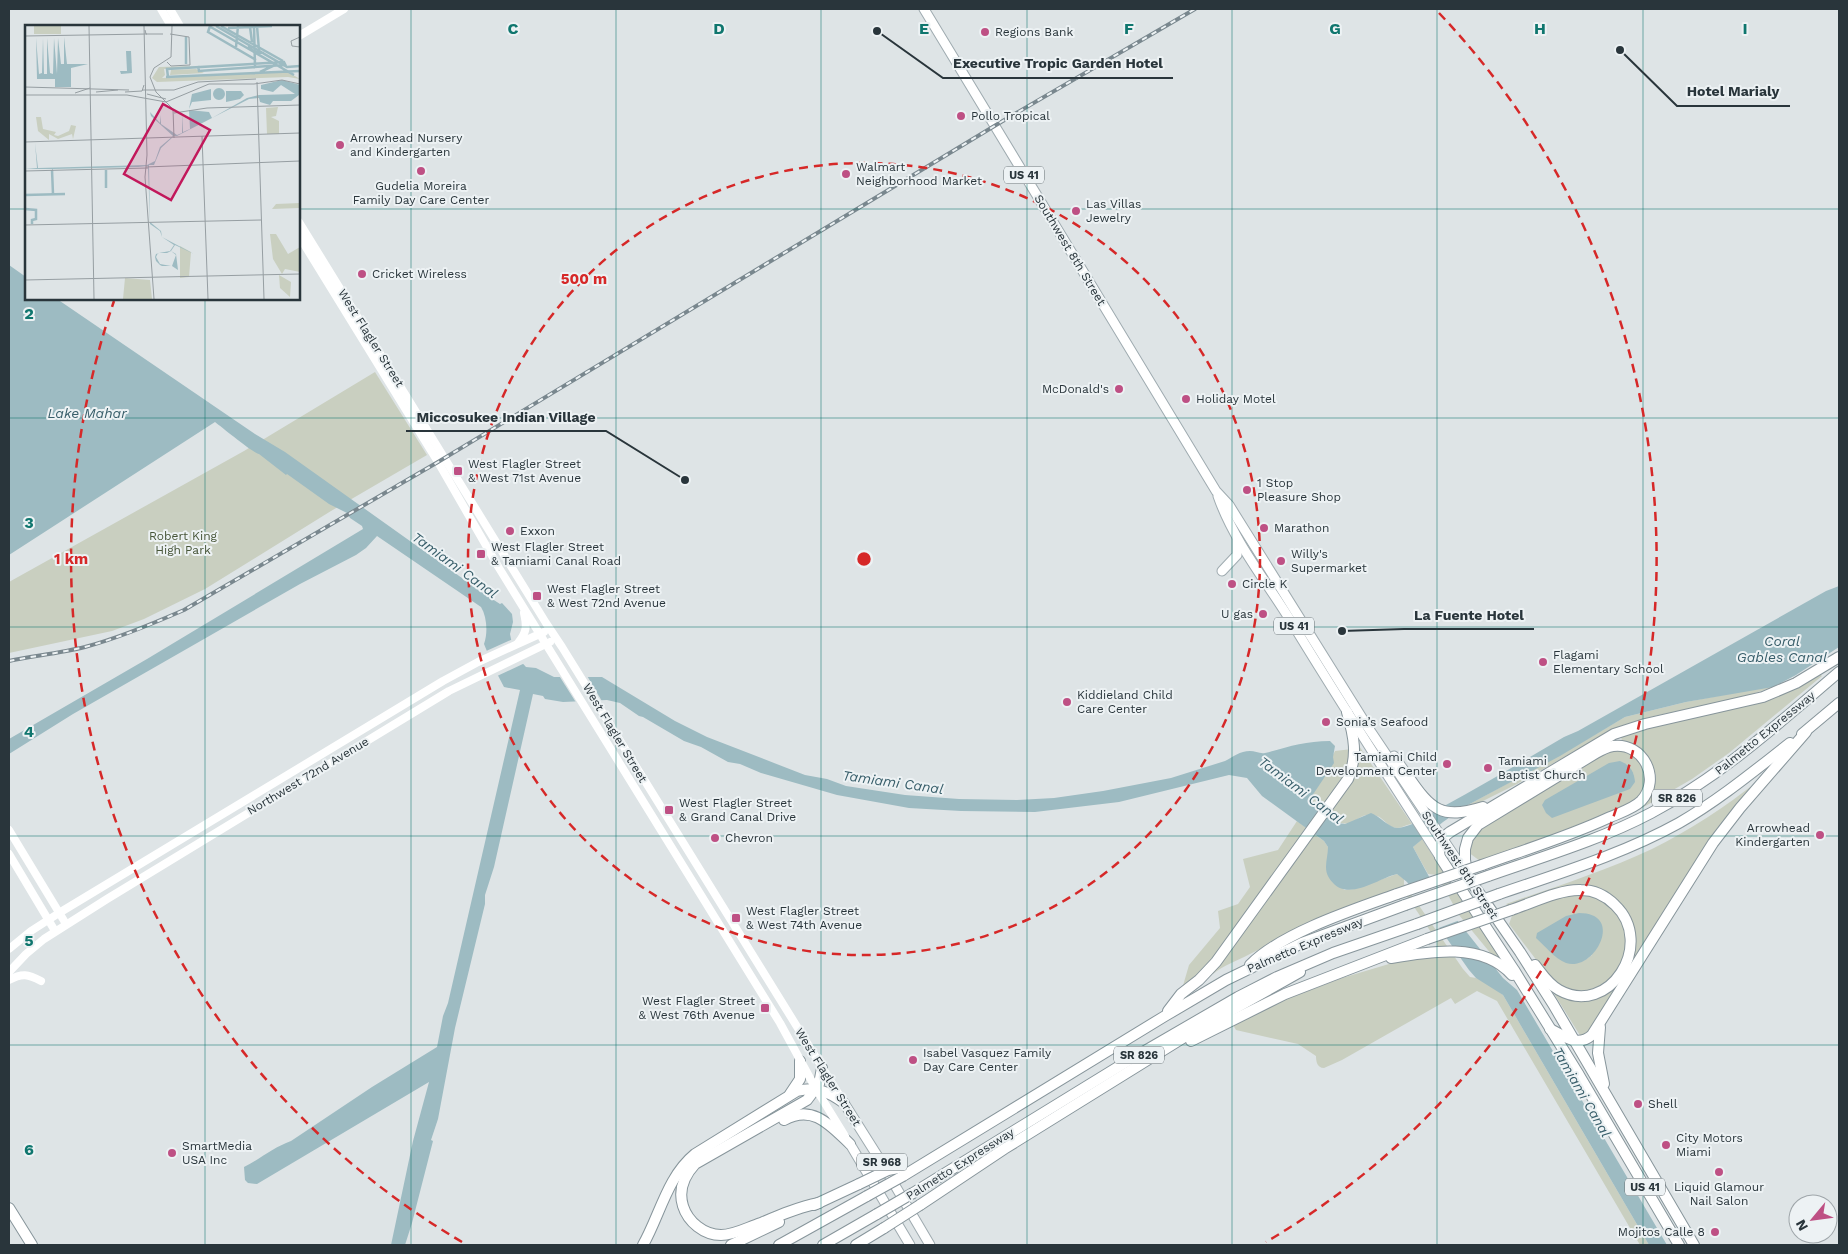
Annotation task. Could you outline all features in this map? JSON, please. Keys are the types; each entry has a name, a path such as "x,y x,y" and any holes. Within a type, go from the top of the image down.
{"highway":[{"path":"1440,856 1440,835 1450,832 1618,732 1763,697 1796,683 1839,657"},
{"name":"Palmetto Expressway","path":"779,1245 866,1196 900,1172 922,1164 1165,1016 1245,970 1302,944 1614,830 1674,800 1740,755 1839,672"},
{"name":"Palmetto Expressway","path":"823,1245 913,1193 1221,1006 1277,977 1333,953 1625,849 1666,830 1719,798 1806,732 1839,703"},
{"path":"1165,1016 1181,994 1199,980 1216,962 1348,779 1354,761 1354,742 1347,712"},
{"path":"1550,1029 1575,1042 1589,1038 1713,843 1740,808 1806,732"},
{"path":"1245,970 1260,954 1283,941 1332,919 1397,894 1482,865 1580,830 1636,805 1646,795 1649,788 1650,775 1645,760 1640,754 1627,747 1614,746 1606,748 1484,821 1474,829 1466,844 1464,860 1468,877"},
{"path":"1408,776 1424,798 1433,806 1444,811 1462,813 1498,802"},
{"name":"Southwest 8th Street","path":"1440,856 1529,994 1679,1245"},
{"name":"Southwest 8th Street","path":"1468,877 1520,952 1694,1245"},
{"path":"1130,1072 1260,1005 1427,940 1564,892 1580,889 1588,890 1606,898 1619,908 1628,924 1631,937 1629,958 1620,975 1604,989 1585,995 1572,994 1558,989 1547,980 1528,955 1520,952"},
{"path":"1359,966 1400,956 1437,952 1472,954 1493,960 1506,969 1529,994"},
{"path":"856,1245 1004,1149 1198,1029 1333,953"},
{"path":"1600,1023 1598,1060 1606,1095"},
{"path":"789,1096 798,1083 800,1061"},
{"path":"819,1203 801,1207 737,1232 716,1234 707,1232 697,1226 688,1217 682,1195 683,1184 691,1168 701,1159 807,1100 821,1079 822,1068"},
{"path":"643,1245 674,1178 689,1159 702,1148 804,1089 828,1092 844,1103"},
{"path":"766,1124 794,1115 810,1114 831,1125 850,1144"},
{"path":"1610,1129 1625,1136 1630,1135"},
{"path":"731,1245 888,1170 900,1172"},
{"path":"9,1208 32,1245"}],"main road":[{"path":"161,9 171,25"},
{"path":"170,9 179,25"},
{"path":"300,35 344,9"},
{"name":"Southwest 8th Street","path":"924,9 1216,491 1229,505 1367,726 1468,877"},
{"name":"West Flagler Street","path":"300,224 410,409 494,561 541,634 790,1039 816,1089 910,1245"},
{"name":"West Flagler Street","path":"300,238 569,658 880,1160 930,1245"},
{"name":"Southwest 8th Street","path":"1216,491 1224,514 1237,536 1440,856"},
{"path":"1222,571 1237,555 1237,536"},
{"path":"516,644 524,636 527,628 523,606"},
{"name":"Northwest 72nd Avenue","path":"9,949 31,931 59,913 400,706 485,659 550,629"},
{"name":"Northwest 72nd Avenue","path":"9,972 21,958 55,931 277,795 449,691 556,638"},
{"path":"1318,665 1332,670"},
{"path":"443,681 449,691"},
{"path":"400,706 406,717"},
{"path":"1367,726 1373,753"},
{"path":"1367,726 1381,738 1408,776"},
{"path":"336,745 342,756"},
{"path":"633,784 642,784 650,791"},
{"path":"270,785 277,795"},
{"path":"207,823 214,834"},
{"path":"9,830 66,924"},
{"path":"9,854 55,931"},
{"path":"143,862 150,873"},
{"path":"9,954 21,958"},
{"path":"9,980 23,974 30,975 41,981"},
{"path":"751,975 758,974 766,978"},
{"path":"790,1039 794,1039 809,1047"}],"green space":[{"name":"Robert King High Park","path":"375,372 427,455 331,511 205,589 144,619 112,631 9,653 9,582 244,451"},
{"path":"1820,674 1822,676 1729,753 1692,779 1642,808 1641,806 1650,796 1655,785 1654,768 1645,754 1638,748 1622,741 1621,737 1644,728 1758,703"},
{"path":"1773,687 1743,697 1650,717 1615,728 1517,784 1475,805 1466,806 1625,717 1686,702"},
{"path":"1357,743 1412,824 1394,828 1377,816 1364,816 1350,823 1344,823 1327,816 1347,788"},
{"path":"1352,749 1348,771 1321,811 1310,800 1335,751"},
{"path":"1623,750 1633,754 1639,759 1646,774 1644,790 1633,802 1590,822 1480,861 1468,852 1476,836 1489,823 1605,753"},
{"path":"1758,781 1633,963 1631,962 1635,934 1630,919 1589,888 1510,907 1506,904 1598,872 1652,849 1707,818"},
{"path":"1297,821 1308,829 1213,961 1182,989 1189,965 1220,928 1218,911 1238,904 1250,887 1243,859 1278,850"},
{"path":"1314,834 1324,841 1328,847 1328,854 1344,890 1354,889 1397,874 1404,879 1404,884 1463,969 1470,977 1484,981 1503,995 1649,1245 1640,1245 1497,1001 1477,991 1455,1004 1451,998 1342,1060 1324,1068 1318,1066 1316,1056 1298,1044 1236,1030 1233,1025 1287,999 1342,978 1399,961 1437,956 1437,941 1402,889 1288,936 1213,974 1211,972"},
{"path":"1422,839 1504,962 1492,955 1459,915 1437,875 1428,874 1413,847"},
{"path":"1588,894 1611,907 1624,925 1626,945 1621,964 1609,980 1592,989 1572,990 1550,978 1509,924 1513,913 1567,895","holes":["1536,937 1592,955 1583,961 1568,963 1561,960"]},
{"path":"1621,981 1593,1028 1581,1037 1553,992 1554,990 1563,995 1615,986"}],"water":[{"path":"9,265 25,276 25,300 58,300 255,434 285,452 483,593 500,604 502,603 512,614 513,622 510,634 515,655 526,667 536,668 554,677 602,677 675,721 707,737 805,775 827,779 846,786 905,795 959,799 1017,800 1054,798 1171,778 1225,761 1246,751 1265,753 1305,743 1330,741 1335,746 1334,763 1310,799 1312,804 1338,823 1345,824 1371,813 1397,828 1423,819 1564,737 1578,731 1826,591 1839,586 1839,647 1796,675 1773,687 1686,702 1625,717 1560,756 1466,806 1413,847 1433,884 1457,920 1503,978 1517,990 1667,1245 1649,1245 1503,995 1476,978 1469,970 1407,882 1397,874 1357,889 1348,890 1334,884 1327,872 1328,847 1324,841 1262,796 1247,778 1229,775 1119,802 1035,812 909,808 837,795 761,773 740,764 728,762 701,747 684,741 620,703 607,700 563,702 545,699 543,696 533,694 455,1028 438,1119 431,1140 433,1141 412,1223 405,1245 391,1245 413,1141 429,1082 257,1184 248,1183 245,1180 244,1167 291,1141 372,1087 437,1047 520,690 504,687 493,666 484,644 486,625 485,615 481,607 377,536 366,548 356,555 300,584 73,714 9,754 9,739 147,659 363,529 347,513 329,504 286,475 215,422 9,555"},
{"path":"1620,761 1631,769 1634,775 1635,782 1630,789 1552,818 1546,813 1542,805 1545,800 1609,763"},
{"path":"1579,913 1593,916 1601,922 1603,931 1601,942 1595,952 1586,959 1577,964 1566,963 1554,955 1536,938 1537,933 1566,916"}],"pier":[{"path":"513,639 518,654 525,663 495,677 484,652"},
{"path":"558,674 586,674 603,703 577,704"},
{"path":"1437,885 1460,920 1436,929 1407,887"}],"railway":[{"path":"9,661 85,647 135,630 184,610 438,462 1001,122 1195,9"}],"place":[{"name":"Executive Tropic Garden Hotel","path":"877,31"},
{"name":"Regions Bank","path":"985,32"},
{"name":"Hotel Marialy","path":"1620,50"},
{"name":"Pollo Tropical","path":"961,116"},
{"name":"Arrowhead Nursery and Kindergarten","path":"340,145"},
{"name":"Gudelia Moreira Family Day Care Center","path":"421,171"},
{"name":"Walmart Neighborhood Market","path":"846,174"},
{"name":"Las Villas Jewelry","path":"1076,211"},
{"name":"Cricket Wireless","path":"362,274"},
{"name":"McDonald's","path":"1119,389"},
{"name":"Holiday Motel","path":"1186,399"},
{"name":"West Flagler Street & West 71st Avenue","path":"458,471"},
{"name":"Miccosukee Indian Village","path":"685,480"},
{"name":"1 Stop Pleasure Shop","path":"1247,490"},
{"name":"Marathon","path":"1264,528"},
{"name":"Exxon","path":"510,531"},
{"name":"West Flagler Street & Tamiami Canal Road","path":"481,554"},
{"name":"Willy's Supermarket","path":"1281,561"},
{"name":"Circle K","path":"1232,584"},
{"name":"West Flagler Street & West 72nd Avenue","path":"537,596"},
{"name":"U gas","path":"1263,614"},
{"name":"La Fuente Hotel","path":"1342,631"},
{"name":"Flagami Elementary School","path":"1543,662"},
{"name":"Kiddieland Child Care Center","path":"1067,702"},
{"name":"Sonia’s Seafood","path":"1326,722"},
{"name":"Tamiami Child Development Center","path":"1447,764"},
{"name":"Tamiami Baptist Church","path":"1488,768"},
{"name":"West Flagler Street & Grand Canal Drive","path":"669,810"},
{"name":"Arrowhead Kindergarten","path":"1820,835"},
{"name":"Chevron","path":"715,838"},
{"name":"West Flagler Street & West 74th Avenue","path":"736,918"},
{"name":"West Flagler Street & West 76th Avenue","path":"765,1008"},
{"name":"Isabel Vasquez Family Day Care Center","path":"913,1060"},
{"name":"Shell","path":"1638,1104"},
{"name":"City Motors Miami","path":"1666,1145"},
{"name":"SmartMedia USA Inc","path":"172,1153"},
{"name":"Liquid Glamour Nail Salon","path":"1719,1172"},
{"name":"Mojitos Calle 8","path":"1715,1232"}],"water label":[{"name":"Lake Mahar","path":"87,413"},
{"name":"Tamiami Canal","path":"455,565"},
{"name":"Coral Gables Canal","path":"1782,650"},
{"name":"Tamiami Canal","path":"893,782"},
{"name":"Tamiami Canal","path":"1301,790"},
{"name":"Tamiami Canal","path":"1582,1092"}]}
